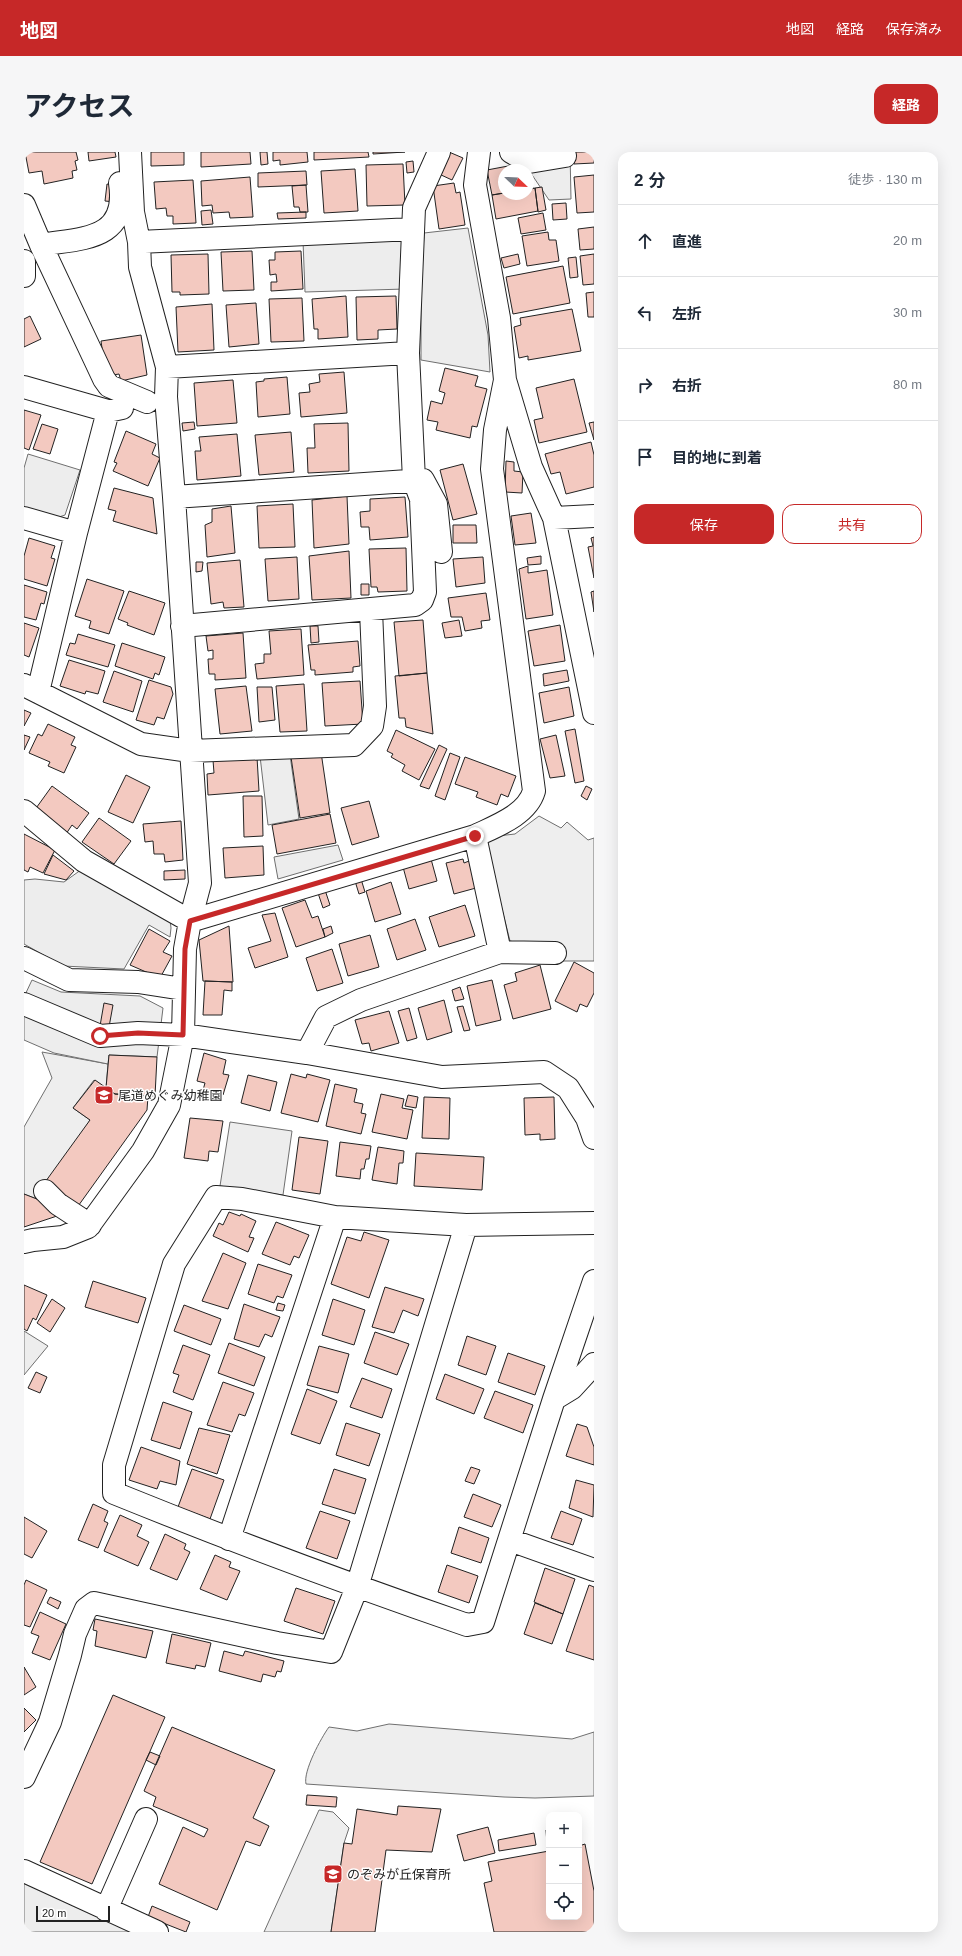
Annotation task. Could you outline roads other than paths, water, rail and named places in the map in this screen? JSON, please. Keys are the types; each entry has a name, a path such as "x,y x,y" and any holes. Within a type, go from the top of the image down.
{"street":[{"path":"182,626 371,610 415,605 422,600 425,592 421,499 414,480 408,354 414,208 439,152"},
{"path":"479,152 475,185 499,318 505,380 531,467 554,518 594,713"},
{"path":"511,152 529,162 565,156"},
{"path":"24,1242 63,1237 88,1227 143,1151 169,1105 183,1035 185,949 190,921 200,883 174,496 156,400 167,367 140,267 139,242 124,160"},
{"path":"41,245 99,234 110,228 119,210 124,160"},
{"path":"24,205 104,380 110,386 156,400"},
{"path":"139,242 413,229"},
{"path":"24,261 24,276"},
{"path":"167,367 408,354"},
{"path":"24,811 84,861 190,921 475,836 506,821 531,800 534,791 492,469 495,430 505,380"},
{"path":"24,387 108,411 156,400"},
{"path":"108,411 76,533 31,688 141,744 190,751 354,745 372,726 375,706 371,610"},
{"path":"174,496 423,480 436,504 441,552"},
{"path":"554,518 594,516"},
{"path":"24,518 76,533"},
{"path":"475,836 500,952"},
{"path":"307,1052 326,1017 361,1000 500,952 555,953"},
{"path":"24,958 69,980 138,982 184,989"},
{"path":"24,1004 100,1036 138,1033 183,1035 307,1052 442,1077 544,1072 568,1088 588,1118 594,1138"},
{"path":"45,1191 58,1204 90,1225"},
{"path":"594,1223 466,1224 335,1217 242,1199 216,1197 174,1264 114,1465 114,1493 229,1540 357,1587 467,1625 484,1622 554,1399 594,1281"},
{"path":"229,1540 335,1217"},
{"path":"25,1774 50,1722 75,1634 86,1609 94,1603 277,1643 331,1652 357,1587 466,1224"},
{"path":"554,1399 572,1388 594,1364"},
{"path":"510,1540 594,1570"},
{"path":"106,1910 146,1819"},
{"path":"24,1871 106,1910 157,1932"}],"place":[{"name":"尾道めぐみ幼稚園","path":"104,1095"},
{"name":"のぞみが丘保育所","path":"333,1874"}]}
